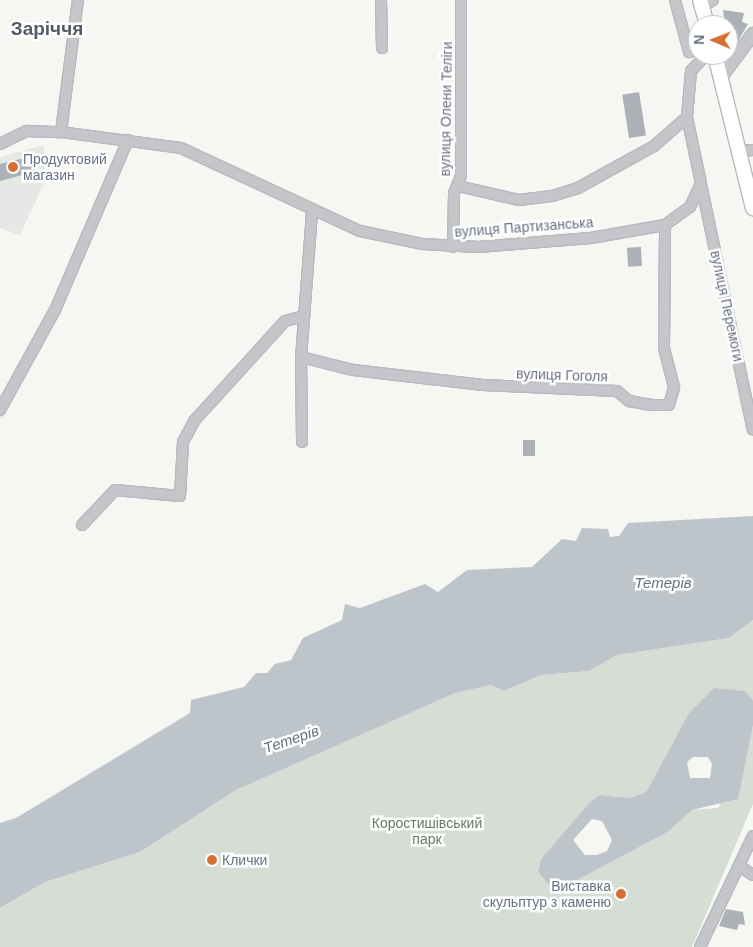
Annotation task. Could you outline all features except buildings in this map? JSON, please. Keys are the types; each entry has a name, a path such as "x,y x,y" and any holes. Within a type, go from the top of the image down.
{"main road":[{"path":"705,2 706,15"},
{"path":"718,65 746,150 753,208"}],"street":[{"path":"60,132 78,0"},
{"path":"381,0 382,48"},
{"name":"вулиця Олени Теліги","path":"454,246 458,186 461,0"},
{"path":"675,0 688,48"},
{"path":"721,77 753,34"},
{"path":"696,65 691,70 687,117 701,183"},
{"path":"458,186 519,200 552,196 578,188 654,146 687,117"},
{"name":"вулиця Партизанська","path":"0,144 27,131 60,132 180,148 218,162 312,212 360,231 454,246 591,238 665,225 690,207 701,183"},
{"path":"0,410 55,310 128,140"},
{"name":"вулиця Перемоги","path":"701,183 753,430"},
{"path":"302,442 301,357 312,212"},
{"name":"вулиця Гоголя","path":"301,357 353,370 482,385 617,391 629,401 669,405 674,387 664,348 665,225"},
{"path":"82,525 115,490 180,496 183,442 194,421 285,321 304,316"},
{"path":"700,947 741,867 753,836"},
{"path":"741,867 753,875"}],"shaded area":[{"path":"44,145 45,181 20,235 0,228 0,157"}],"green space":[{"name":"Коростишівський парк","path":"753,620 753,700 745,691 689,713 646,792 631,798 600,795 541,859 538,870 547,883 669,831 692,810 718,808 745,759 753,725 753,804 692,947 0,947 0,908 45,882 140,852 236,790 351,738 455,693 491,685 504,691 541,675 589,671 617,655 729,638"}],"water":[{"name":"Тетерів","path":"753,516 753,620 729,638 617,655 589,671 541,675 504,691 491,685 455,693 236,790 140,852 45,882 0,908 0,823 16,818 190,713 191,700 244,687 256,673 267,673 275,664 291,660 303,638 342,620 345,604 360,608 425,584 438,592 467,570 532,567 562,539 576,541 582,528 608,529 610,537 619,536 628,523"},
{"path":"714,688 745,691 753,700 753,725 738,799 692,810 669,831 579,879 561,886 547,883 538,871 541,859 590,802 600,795 631,798 646,792 689,713","holes":["693,757 708,757 712,764 710,778 690,778 687,762","592,819 602,821 612,840 607,851 597,855 585,855 573,840"]}],"place":[{"name":"Продуктовий магазин","path":"13,167"},
{"name":"Клички","path":"212,860"},
{"name":"Виставка скульптур з каменю","path":"621,894"}],"district":[{"name":"Заріччя","path":"47,29"}]}
